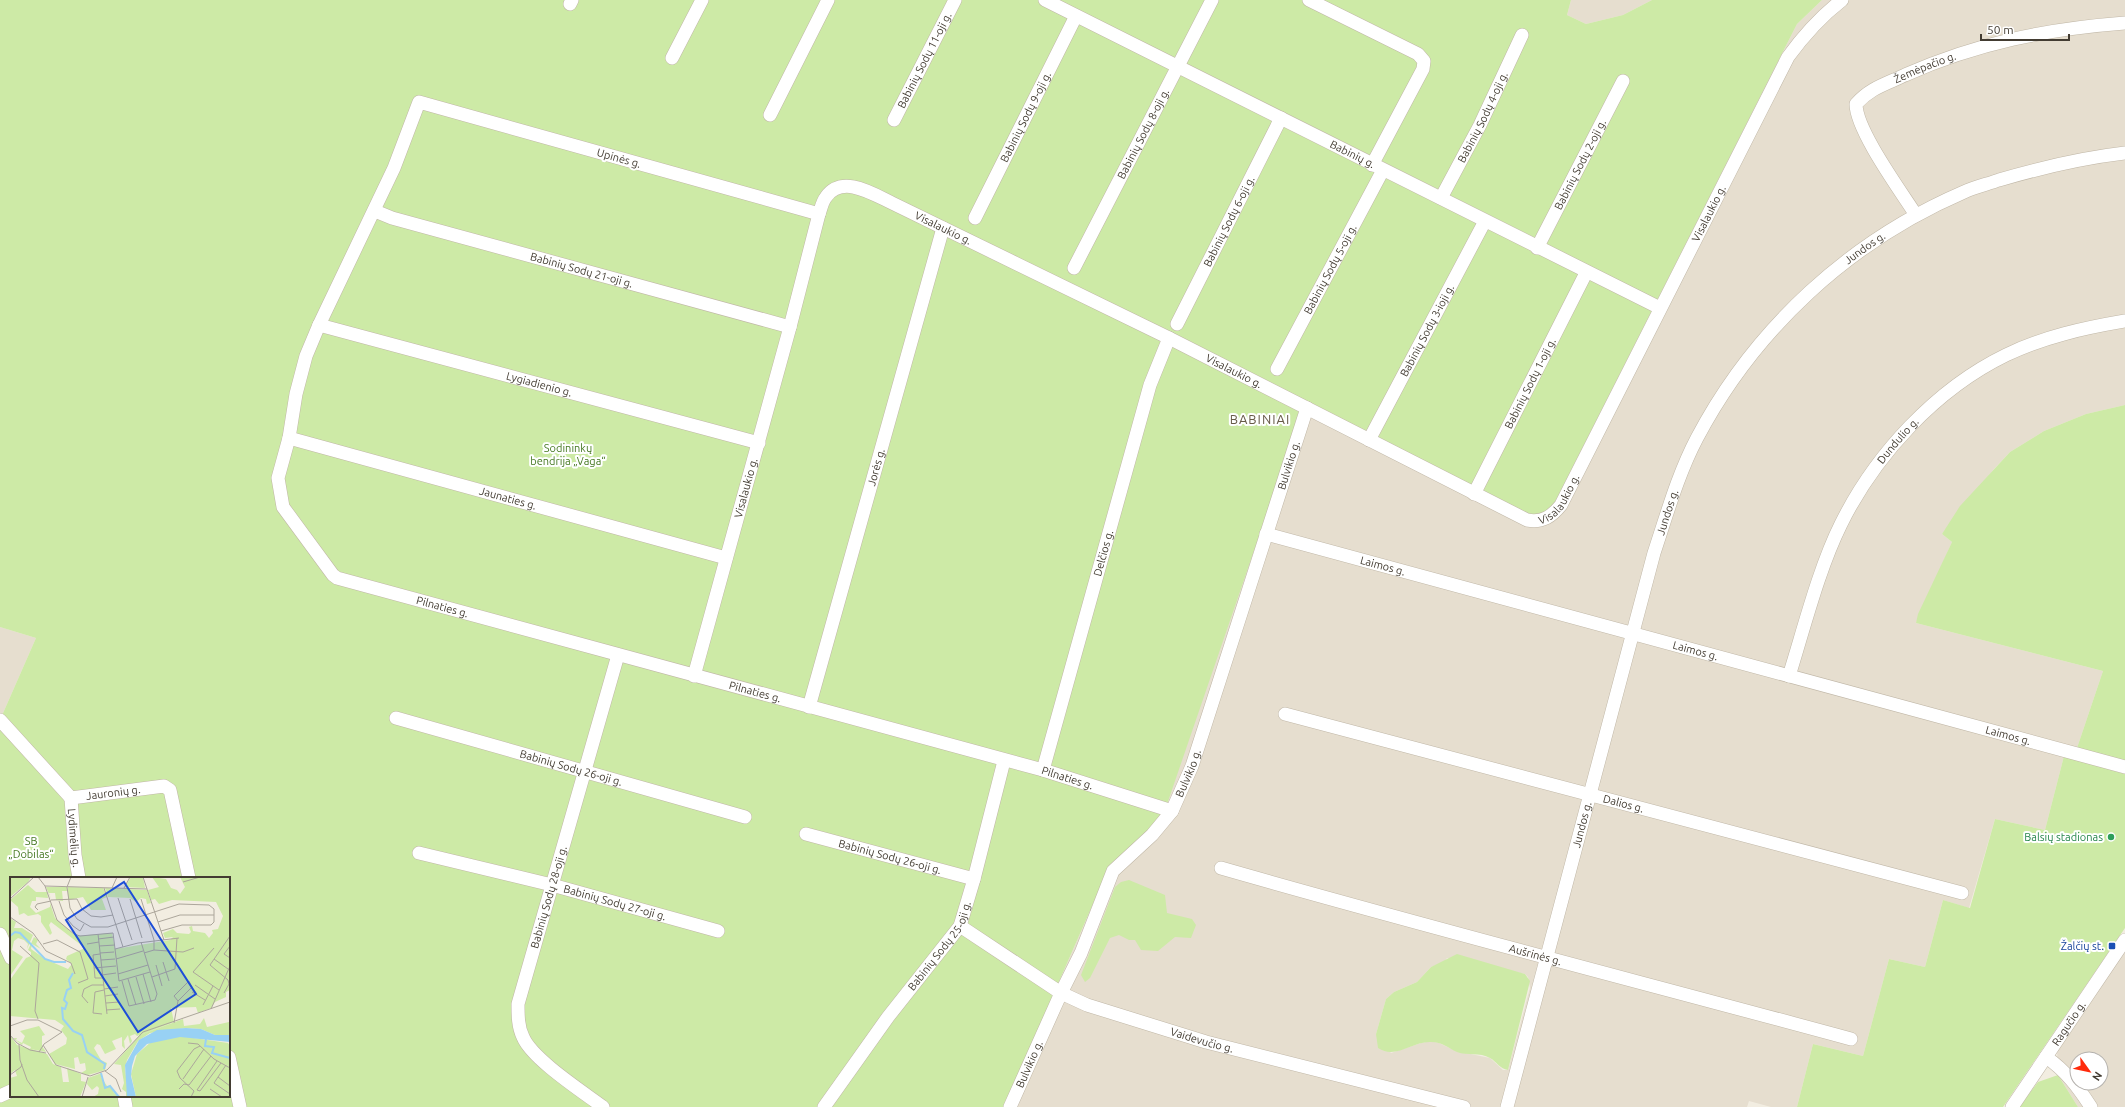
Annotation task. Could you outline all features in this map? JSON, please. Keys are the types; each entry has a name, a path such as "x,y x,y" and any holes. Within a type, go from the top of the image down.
{"street":[{"path":"672,58 702,0"},
{"path":"770,115 828,0"},
{"name":"Babinių Sodų 11-oji g.","path":"894,120 955,0"},
{"name":"Babinių g.","path":"1045,0 1281,118 1377,168 1441,198 1586,273 1660,308"},
{"name":"Babinių Sodų 8-oji g.","path":"1074,268 1212,0"},
{"name":"Babinių Sodų 5-oji g.","path":"1277,369 1377,168 1423,69 1424,61 1418,54 1309,0"},
{"name":"Visalaukio g.","path":"694,676 759,443 819,214 825,197 833,190 851,186 892,202 1169,338 1474,494 1528,520 1536,522 1554,514 1561,505 1788,57 1805,33 1825,13 1842,0"},
{"name":"Babinių Sodų 9-oji g.","path":"975,218 1076,16"},
{"name":"Žemėpačio g.","path":"1916,215 1862,129 1856,112 1856,104 1866,93 1942,59 1980,46 2059,30 2125,23"},
{"name":"Babinių Sodų 4-oji g.","path":"1441,198 1480,125 1522,34"},
{"name":"Babinių Sodų 2-oji g.","path":"1537,248 1622,81"},
{"name":"Upinės g.","path":"375,210 394,168 419,102 819,214"},
{"name":"Babinių Sodų 6-oji g.","path":"1177,324 1281,118"},
{"name":"Jundos g.","path":"1506,1107 1654,553 1684,465 1706,422 1729,384 1755,350 1818,283 1877,239 1916,215 1966,191 2041,167 2125,153"},
{"path":"289,438 296,394 306,356 319,325 375,210"},
{"name":"Babinių Sodų 21-oji g.","path":"375,210 392,218 790,327"},
{"name":"Babinių Sodų 3-ioji g.","path":"1369,440 1484,221"},
{"name":"Jorės g.","path":"809,707 943,228"},
{"name":"Babinių Sodų 1-oji g.","path":"1474,494 1586,273"},
{"name":"Dundulio g.","path":"1789,676 1840,525 1878,463 1898,439 1961,382 2005,356 2067,333 2125,321"},
{"name":"Lygiadienio g.","path":"319,325 759,443"},
{"name":"Delčios g.","path":"1043,770 1150,385 1169,338"},
{"name":"Bulvikio g.","path":"1010,1107 1061,992 1081,953 1113,871 1152,835 1172,811 1192,766 1307,408"},
{"name":"Pilnaties g.","path":"289,438 278,478 283,507 333,575 337,578 1004,761 1043,770 1172,811"},
{"name":"Jaunaties g.","path":"289,438 726,558"},
{"name":"Laimos g.","path":"1266,534 2125,767"},
{"name":"Babinių Sodų 28-oji g.","path":"603,1107 538,1056 523,1039 520,1029 518,1004 618,655"},
{"name":"Dalios g.","path":"1285,714 1962,893"},
{"name":"Babinių Sodų 26-oji g.","path":"396,718 745,817"},
{"name":"Jauronių g.","path":"0,720 71,798 164,786 170,790 189,877"},
{"name":"Babinių Sodų 25-oji g.","path":"824,1107 888,1017 960,926 974,879 1004,761"},
{"name":"Lydimėlių g.","path":"71,798 74,855 79,877"},
{"name":"Babinių Sodų 26-oji g.","path":"806,834 974,879"},
{"name":"Babinių Sodų 27-oji g.","path":"419,853 552,885 718,931"},
{"name":"Aušrinės g.","path":"1221,868 1418,924 1547,956 1851,1039"},
{"name":"Vaidevučio g.","path":"960,926 1061,992 1088,1005 1206,1042 1464,1107"},
{"path":"0,934 10,956"},
{"name":"Ragučio g.","path":"2012,1107 2125,940"},
{"path":"2046,1057 2061,1067 2072,1079 2091,1107"},
{"path":"230,1061 240,1107"},
{"path":"0,1096 10,1091"},
{"path":"124,1097 126,1107"}],"shaded area":[{"path":"1571,0 1652,0 1623,15 1586,24 1567,15"},
{"path":"1822,0 2125,0 2125,405 2086,414 2044,431 2010,452 1994,469 1942,534 1952,542 1916,623 2103,671 2077,748 2064,756 2045,830 1995,819 1969,908 1943,900 1925,967 1889,959 1863,1056 1813,1044 1797,1107 1771,1107 1749,1101 1747,1107 1004,1107 1107,872 1305,402 1553,506 1797,24","holes":["1447,958 1525,974 1528,977 1530,988 1508,1070 1503,1070 1490,1058 1456,1051 1431,1041 1391,1053 1376,1034 1386,999 1394,992 1417,982 1431,967 1444,962"]},
{"path":"0,627 36,638 0,720"},
{"path":"2125,950 2125,1107 2078,1107 2058,1075 2057,1049"}],"green space":[{"path":"0,0 1571,0 1567,15 1586,24 1623,15 1652,0 1822,0 1797,24 1553,506 1549,510 1533,516 1305,402 1163,816 1107,872 1004,1107 0,1107 0,720 36,638 0,627"},
{"path":"2125,405 2125,762 2077,748 2103,671 1916,623 1918,614 1952,542 1942,534 1960,506 2010,452 2044,431 2086,414"},
{"path":"2064,756 2125,774 2125,928 2003,1107 1797,1107 1813,1044 1863,1056 1889,959 1925,967 1943,900 1970,908 1995,819 2045,830"},
{"path":"1129,880 1165,895 1167,913 1192,919 1196,925 1191,938 1175,937 1158,951 1141,950 1135,940 1129,940 1119,935 1110,938 1090,978 1085,982 1081,975 1115,887 1121,882"},
{"path":"1457,954 1525,974 1530,981 1508,1070 1486,1056 1457,1052 1435,1042 1424,1042 1391,1052 1378,1048 1376,1034 1386,999 1394,992 1417,982 1431,967"},
{"path":"2058,1075 2078,1107 2019,1107 2038,1082"}],"place":[{"name":"Balsių stadionas","path":"2111,837"},
{"name":"Žalčių st.","path":"2112,946"}],"district":[{"name":"BABINIAI","path":"1260,419"}],"park label":[{"name":"Sodininkų bendrija „Vaga“","path":"568,454"},
{"name":"SB „Dobilas“","path":"31,847"}]}
